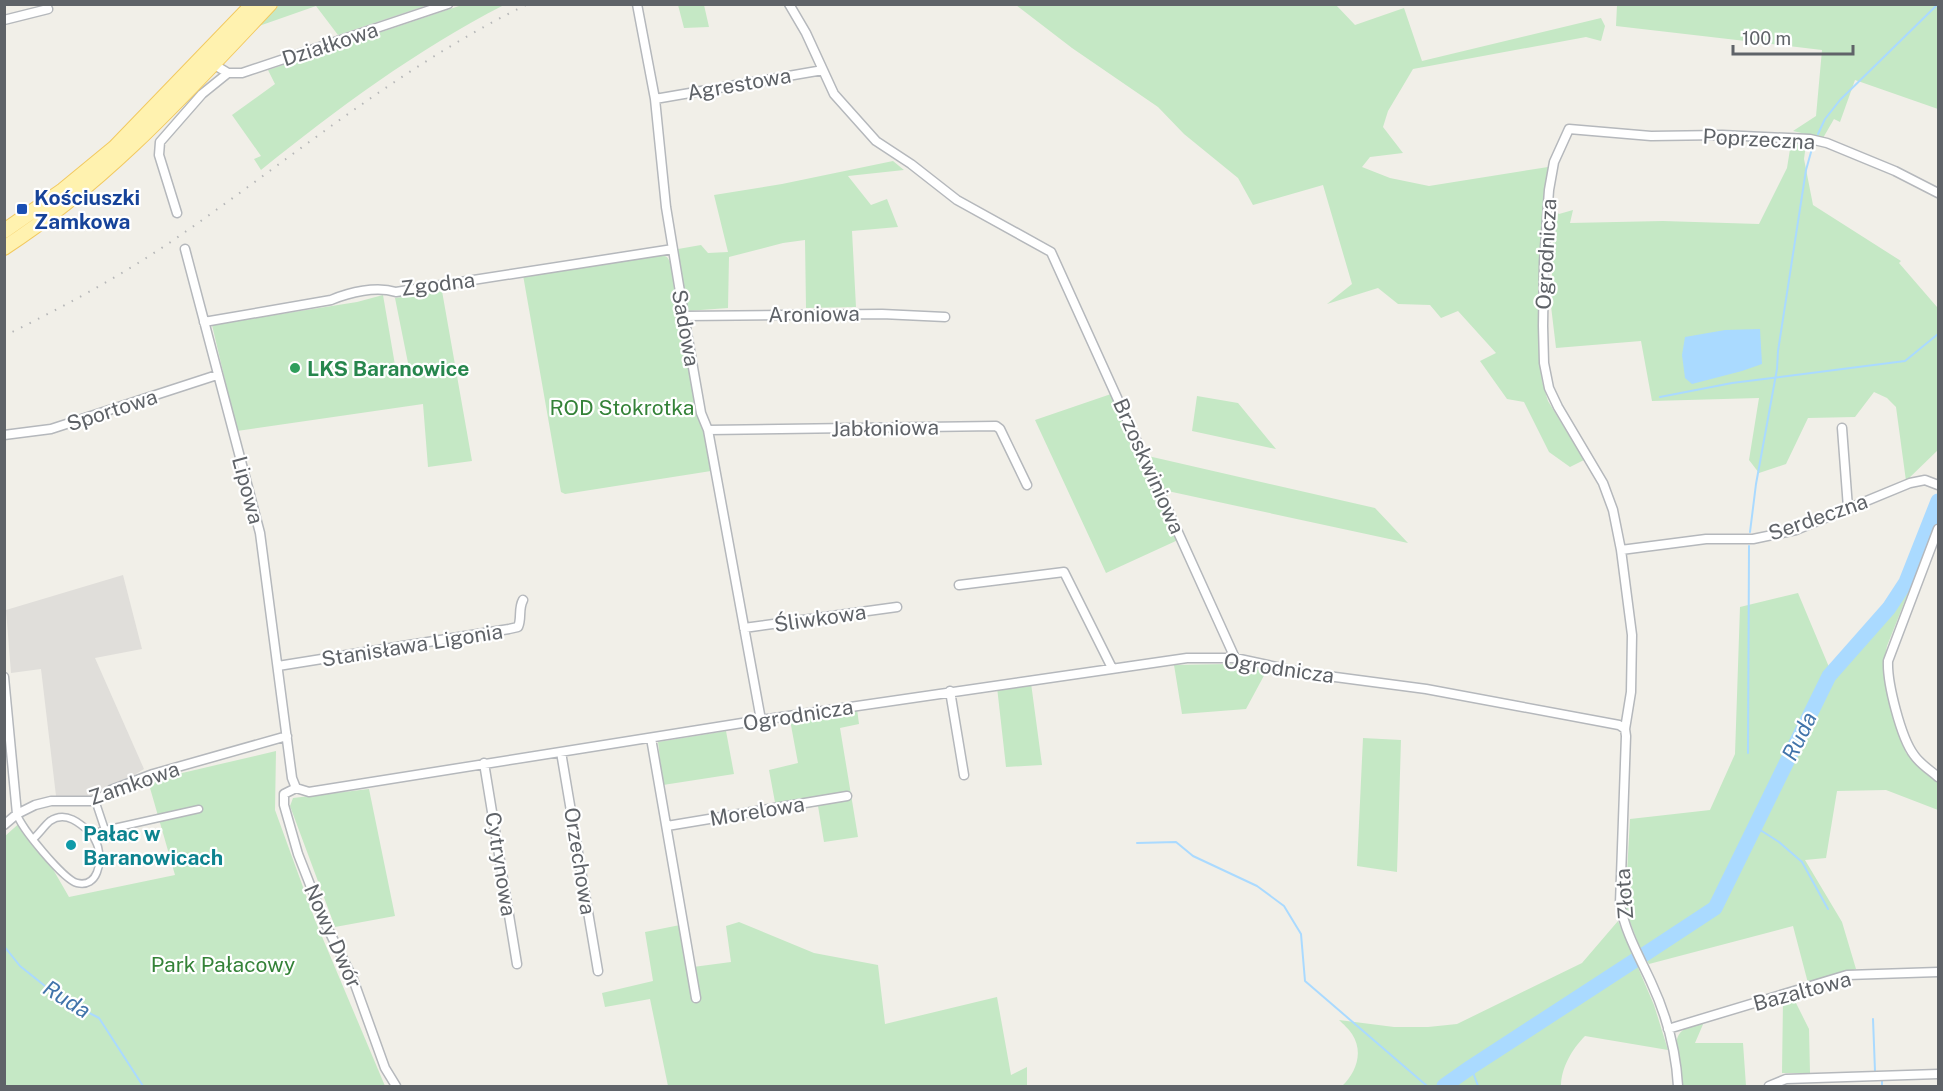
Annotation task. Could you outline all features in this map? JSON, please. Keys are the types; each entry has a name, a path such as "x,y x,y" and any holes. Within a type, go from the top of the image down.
{"main road":[{"path":"4,231 63,190 114,148 253,4"},
{"path":"4,248 40,225 91,185 162,118 270,4"}],"street":[{"name":"Działkowa","path":"228,73 242,73 448,4"},
{"name":"Sadowa","path":"637,4 655,99 666,207 684,316 701,413 708,430 761,720"},
{"name":"Brzoskwiniowa","path":"789,4 806,33 834,94 876,141 911,164 957,200 1051,252 1235,658"},
{"path":"4,20 48,9"},
{"path":"177,213 159,155 160,142 202,94 228,73 213,64"},
{"name":"Agrestowa","path":"655,99 823,70"},
{"name":"Poprzeczna","path":"1569,129 1651,136 1722,135 1810,139 1827,143 1894,171 1938,193"},
{"name":"Ogrodnicza","path":"296,788 309,792 950,691 1187,658 1235,658 1305,673 1426,689 1619,725 1624,729 1631,692 1632,635 1621,550 1613,510 1603,483 1549,388 1544,363 1544,262 1549,190 1554,162 1569,129"},
{"name":"Lipowa","path":"185,249 260,533 286,736"},
{"name":"Zgodna","path":"204,322 331,300 344,295 386,289 396,292 673,249"},
{"name":"Aroniowa","path":"684,316 882,314 945,317"},
{"name":"Sportowa","path":"4,435 58,427 217,375"},
{"name":"Jabłoniowa","path":"708,430 996,426 1000,429 1027,485"},
{"path":"1842,428 1848,508"},
{"name":"Serdeczna","path":"1621,550 1706,539 1753,539 1796,530 1910,483 1925,480 1938,485"},
{"path":"1938,529 1888,661 1887,673 1905,741 1913,755 1938,777"},
{"path":"959,585 1064,572 1112,668"},
{"name":"Stanisława Ligonia","path":"278,666 518,627 521,621 520,606 523,600"},
{"name":"Śliwkowa","path":"744,628 897,607"},
{"path":"4,677 19,821 33,839 63,874 75,883 86,884 96,876 98,846 92,834 71,817 58,817 49,821 33,839"},
{"path":"950,691 964,775"},
{"name":"Złota","path":"1624,729 1626,736 1620,904 1623,924 1652,984 1668,1029 1678,1086"},
{"path":"286,736 292,778 296,788"},
{"name":"Zamkowa","path":"4,825 17,814 35,805 51,801 95,800 117,787 153,774 286,736"},
{"path":"651,738 696,998"},
{"name":"Orzechowa","path":"561,752 598,971"},
{"name":"Cytrynowa","path":"484,763 517,964"},
{"name":"Nowy Dwór","path":"296,788 284,794 284,805 298,854 325,923 353,978 385,1068 396,1086"},
{"name":"Morelowa","path":"667,826 847,796"},
{"path":"95,800 105,830"},
{"path":"92,834 200,809"},
{"name":"Bazaltowa","path":"1668,1029 1847,975 1938,972"},
{"path":"1769,1086 1786,1079 1938,1074"}],"shaded area":[{"path":"123,575 142,649 95,658 144,769 92,797 56,796 41,669 11,673 6,610"}],"green space":[{"path":"280,4 428,5 338,35 316,6 259,26"},
{"path":"462,5 504,5 408,61 261,170 254,159 261,156 232,115 275,84 268,70"},
{"path":"678,5 704,5 709,27 684,28"},
{"path":"1016,5 1336,5 1355,25 1404,8 1422,61 1601,18 1605,26 1601,41 1586,37 1413,69 1388,111 1383,127 1403,153 1370,157 1362,167 1390,178 1429,186 1548,167 1538,321 1542,381 1548,401 1584,460 1570,467 1549,452 1524,402 1507,399 1480,361 1496,353 1458,311 1441,318 1430,305 1398,304 1378,288 1327,304 1352,284 1323,185 1253,205 1238,178 1184,134 1158,107 1072,48"},
{"path":"1617,5 1938,5 1938,109 1855,80 1840,122 1834,119 1823,138 1793,131 1816,116 1822,50 1616,26"},
{"path":"1791,143 1806,144 1804,159 1813,205 1901,261 1899,263 1937,307 1938,450 1906,481 1896,407 1887,398 1874,392 1855,417 1808,418 1786,464 1759,473 1749,460 1759,398 1652,401 1641,341 1556,348 1551,306 1554,210 1559,214 1573,210 1570,223 1663,221 1759,224 1787,168"},
{"path":"893,161 904,170 848,176 871,205 887,199 898,227 852,231 856,307 806,308 805,240 783,243 729,257 728,308 687,311 678,249 701,245 708,253 728,252 714,195 782,184"},
{"name":"ROD Stokrotka","path":"660,254 667,257 671,263 711,471 565,494 561,492 523,275"},
{"path":"442,291 472,461 428,467 423,404 237,431 212,325 357,302 383,295 395,365 409,368 395,298"},
{"path":"1111,394 1178,540 1106,573 1035,420"},
{"path":"1197,396 1238,403 1276,449 1192,431"},
{"path":"1148,456 1375,508 1408,543 1163,490"},
{"path":"1938,512 1938,518 1887,646 1884,662 1906,753 1938,783 1938,810 1886,790 1837,791 1826,858 1805,860 1842,922 1856,969 1808,983 1793,926 1649,964 1642,953 1625,909 1630,819 1710,810 1735,754 1740,607 1798,593 1829,667 1884,608 1901,582"},
{"path":"1228,664 1267,670 1246,709 1182,714 1174,665"},
{"path":"1031,683 1042,765 1006,767 997,687"},
{"path":"857,709 859,724 840,728 858,837 824,842 818,806 777,813 769,770 798,763 790,720"},
{"path":"726,731 734,774 663,785 658,742"},
{"path":"1363,738 1401,740 1397,872 1357,866"},
{"name":"Park Pałacowy","path":"276,751 275,810 315,920 385,1086 5,1086 4,837 24,819 69,897 175,875 148,781"},
{"path":"369,789 395,916 335,927 290,806 293,798"},
{"path":"1618,921 1654,1005 1668,1050 1585,1036 1568,1059 1561,1086 1342,1086 1351,1075 1358,1055 1356,1041 1348,1028 1339,1020 1394,1027 1457,1024 1582,963"},
{"path":"739,922 814,953 878,965 885,1024 997,997 1011,1075 1027,1067 1027,1086 668,1086 650,999 605,1007 602,993 653,981 645,932 680,925 693,967 731,962 726,926"},
{"path":"1792,995 1809,1029 1810,1073 1782,1073 1783,1000 1776,1000"},
{"path":"1704,1022 1695,1043 1743,1043 1746,1086 1681,1086 1676,1057 1678,1035 1687,1028"}],"water":[{"path":"1760,329 1762,364 1692,384 1685,378 1682,355 1685,337 1725,330"}],"waterway":[{"path":"1818,134 1825,119 1840,100 1938,4"},
{"path":"1750,532 1806,170 1813,145"},
{"path":"1660,397 1732,383 1905,361 1938,334"},
{"name":"Ruda","path":"1645,954 1715,908 1829,676 1889,608 1906,582 1938,501"},
{"path":"1748,753 1749,546"},
{"path":"1754,826 1779,842 1802,862 1828,909"},
{"path":"1137,843 1176,842 1193,856 1257,886 1284,906 1301,934 1305,981 1427,1086"},
{"name":"Ruda","path":"4,946 20,966 60,998 99,1018 143,1086"},
{"name":"Ruda","path":"1444,1086 1634,961"},
{"path":"1873,1019 1875,1071 1877,1073"},
{"path":"1471,1067 1478,1086"},
{"path":"1882,1081 1882,1086"}],"railway":[{"path":"4,336 48,314 155,253 391,85 435,56 528,4"}],"place":[{"name":"Kościuszki Zamkowa","path":"22,209"},
{"name":"LKS Baranowice","path":"295,368"},
{"name":"Pałac w Baranowicach","path":"71,845"}]}
